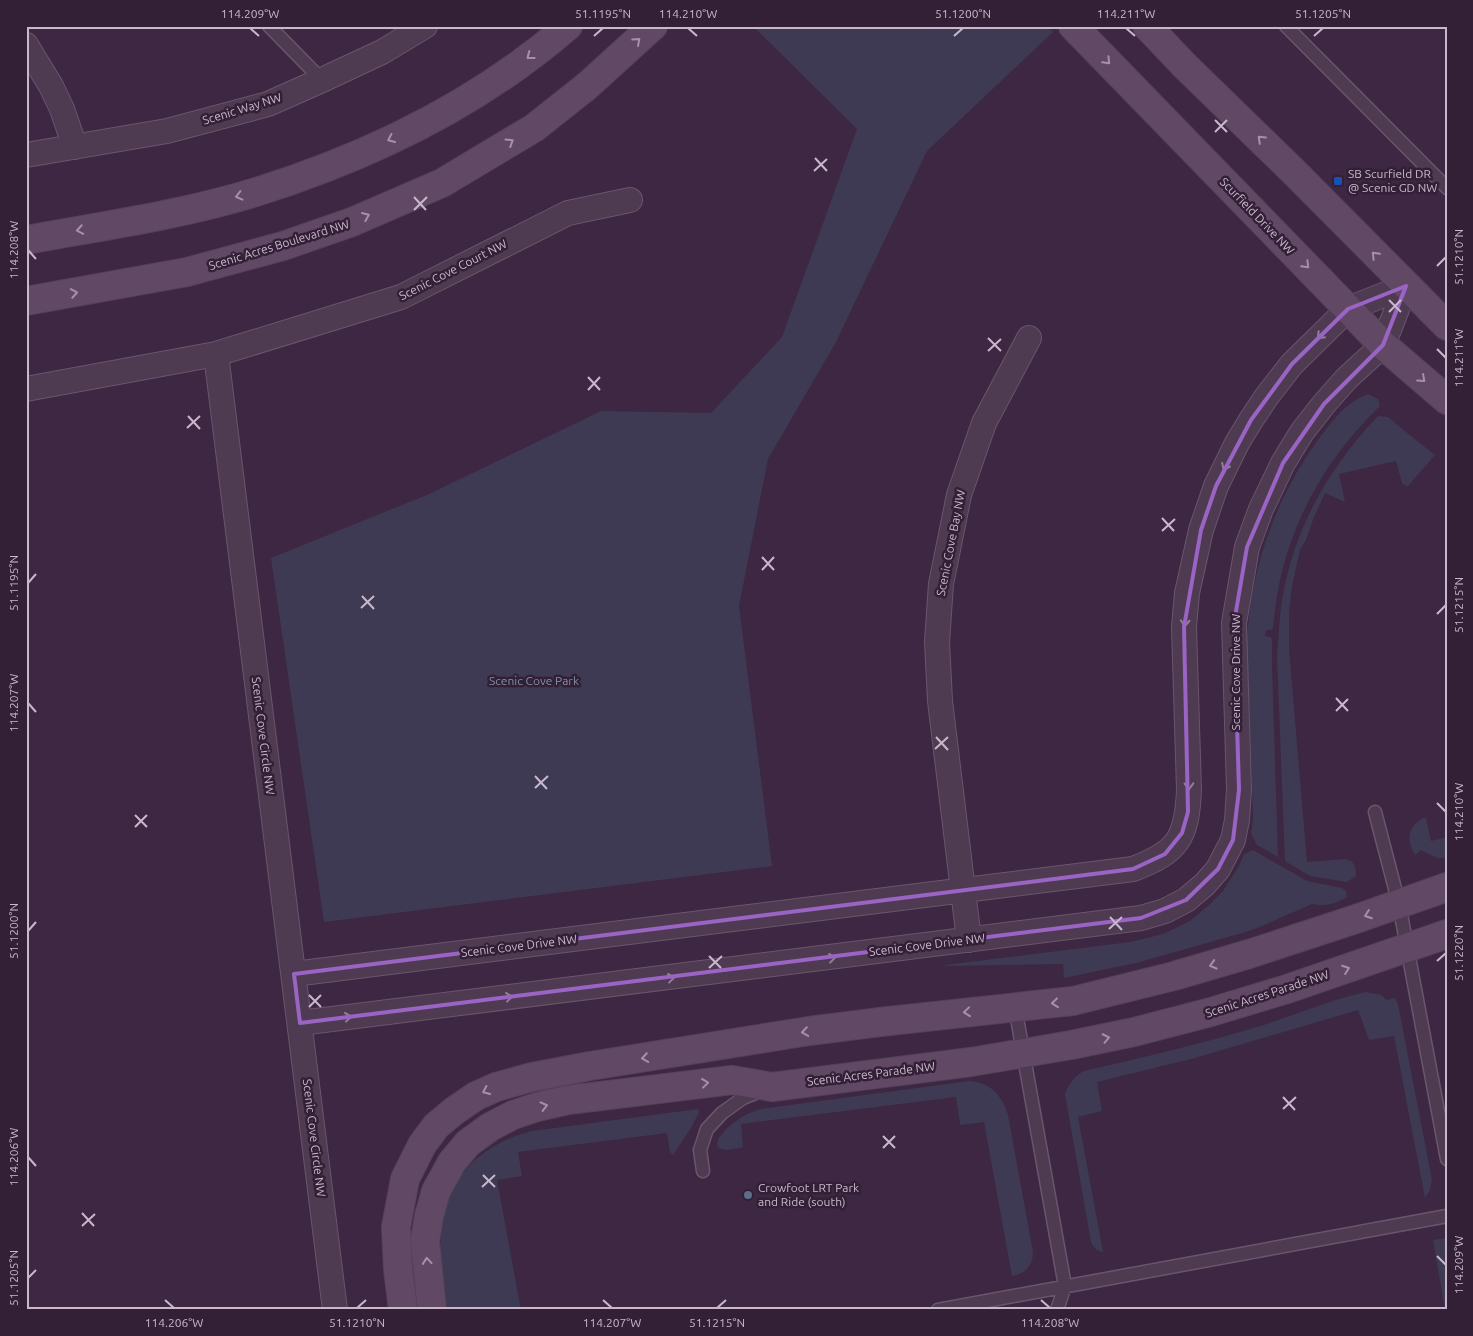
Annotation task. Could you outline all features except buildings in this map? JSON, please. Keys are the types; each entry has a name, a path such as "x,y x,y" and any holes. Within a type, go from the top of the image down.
{"street":[{"name":"Scenic Way NW","path":"26,155 166,131 268,104 382,52 425,26"},
{"path":"26,240 166,215 256,192 345,160 410,130 474,94 512,70 568,26"},
{"name":"Scenic Acres Boulevard NW","path":"26,301 188,272 284,246 352,222 442,184 534,128 587,86 653,26"},
{"name":"Scurfield Drive NW","path":"1073,26 1383,345 1447,400"},
{"path":"1147,26 1447,326"},
{"path":"26,45 51,86 62,109 75,147"},
{"name":"Scenic Cove Court NW","path":"216,354 402,297 568,213 630,200"},
{"name":"Scenic Cove Drive NW","path":"294,974 963,892 1133,869 1152,862 1165,854 1174,846 1182,833 1188,812 1184,627 1187,593 1201,530 1216,486 1250,420 1292,364 1348,309 1406,286"},
{"name":"Scenic Cove Drive NW","path":"300,1023 1141,918 1165,911 1186,900 1205,884 1218,869 1233,840 1237,820 1239,790 1234,623 1247,547 1264,501 1283,463 1302,432 1346,379 1383,345 1406,286"},
{"name":"Scenic Cove Bay NW","path":"969,940 940,701 937,642 941,584 962,486 984,423 1029,338"},
{"path":"26,389 216,354"},
{"name":"Scenic Cove Circle NW","path":"216,354 335,1310"},
{"path":"403,1310 398,1269 396,1227 405,1179 422,1145 436,1126 476,1096 496,1087 532,1077 590,1066 818,1030 1073,1001 1174,976 1284,943 1447,887"},
{"name":"Scenic Acres Parade NW","path":"432,1310 425,1242 429,1216 436,1191 452,1162 468,1143 490,1127 513,1115 568,1100 732,1080 772,1087 1024,1054 1118,1036 1211,1012 1314,980 1447,934"}],"lane":[{"path":"269,26 322,80"},
{"path":"1286,26 1447,188"},
{"path":"1375,812 1408,947 1447,1159"},
{"path":"1015,1007 1065,1286 1057,1310"},
{"path":"703,1171 700,1150 707,1129 722,1113 744,1098 772,1087"},
{"path":"938,1310 1447,1216"}],"highlighted area":[{"path":"1406,286 1383,345 1324,404 1283,463 1247,547 1234,623 1239,790 1233,840 1218,869 1186,900 1141,918 300,1023 294,974 1133,869 1165,854 1182,833 1188,812 1184,627 1201,530 1216,486 1251,420 1292,364 1348,309"}],"green space":[{"name":"Scenic Cove Park","path":"753,26 1048,26 1053,32 927,151 836,342 768,459 739,606 772,866 324,922 271,558 429,494 601,411 711,413 782,337 857,129"},
{"path":"1368,394 1378,399 1380,406 1329,466 1304,511 1285,560 1278,590 1273,627 1272,630 1266,630 1265,636 1271,637 1272,640 1278,857 1257,845 1251,834 1253,817 1247,640 1249,613 1254,587 1268,535 1289,486 1323,433 1340,413 1353,402"},
{"path":"1378,416 1388,417 1435,455 1408,486 1402,483 1396,461 1339,474 1345,502 1325,493 1300,550 1292,586 1289,612 1289,649 1307,862 1345,859 1351,861 1355,867 1356,876 1347,882 1310,876 1285,861 1277,656 1283,595 1296,545 1317,499 1330,477 1361,435"},
{"path":"1423,818 1426,818 1431,841 1447,837 1447,858 1437,858 1421,850 1415,855 1412,850 1409,839 1411,830"},
{"path":"1253,850 1307,881 1342,888 1346,891 1347,897 1330,904 1312,904 1246,932 1136,963 1064,978 1063,964 945,965 1130,942 1163,934 1190,921 1210,904 1223,891 1239,866 1244,854"},
{"path":"1366,992 1381,995 1387,1000 1395,998 1398,1004 1432,1180 1430,1190 1425,1198 1394,1036 1369,1040 1358,1010 1195,1058 1097,1082 1102,1111 1078,1117 1103,1252 1096,1249 1091,1242 1065,1094 1070,1084 1080,1073 1236,1033 1271,1023 1338,999"},
{"path":"969,1081 983,1084 994,1091 1002,1101 1008,1115 1033,1252 1030,1265 1017,1275 1012,1276 984,1122 961,1125 956,1097 741,1124 743,1147 730,1150 718,1147 717,1142 731,1125 747,1114 761,1109"},
{"path":"698,1109 699,1112 691,1128 673,1155 670,1152 667,1133 518,1152 522,1176 497,1180 521,1310 447,1310 441,1266 442,1221 446,1204 453,1188 473,1162 500,1143 532,1131"},
{"path":"1447,1238 1447,1310 1445,1310 1433,1240"}],"place":[{"name":"SB Scurfield DR @ Scenic GD NW","path":"1338,181"},
{"name":"Crowfoot LRT Park and Ride (south)","path":"748,1195"}]}
